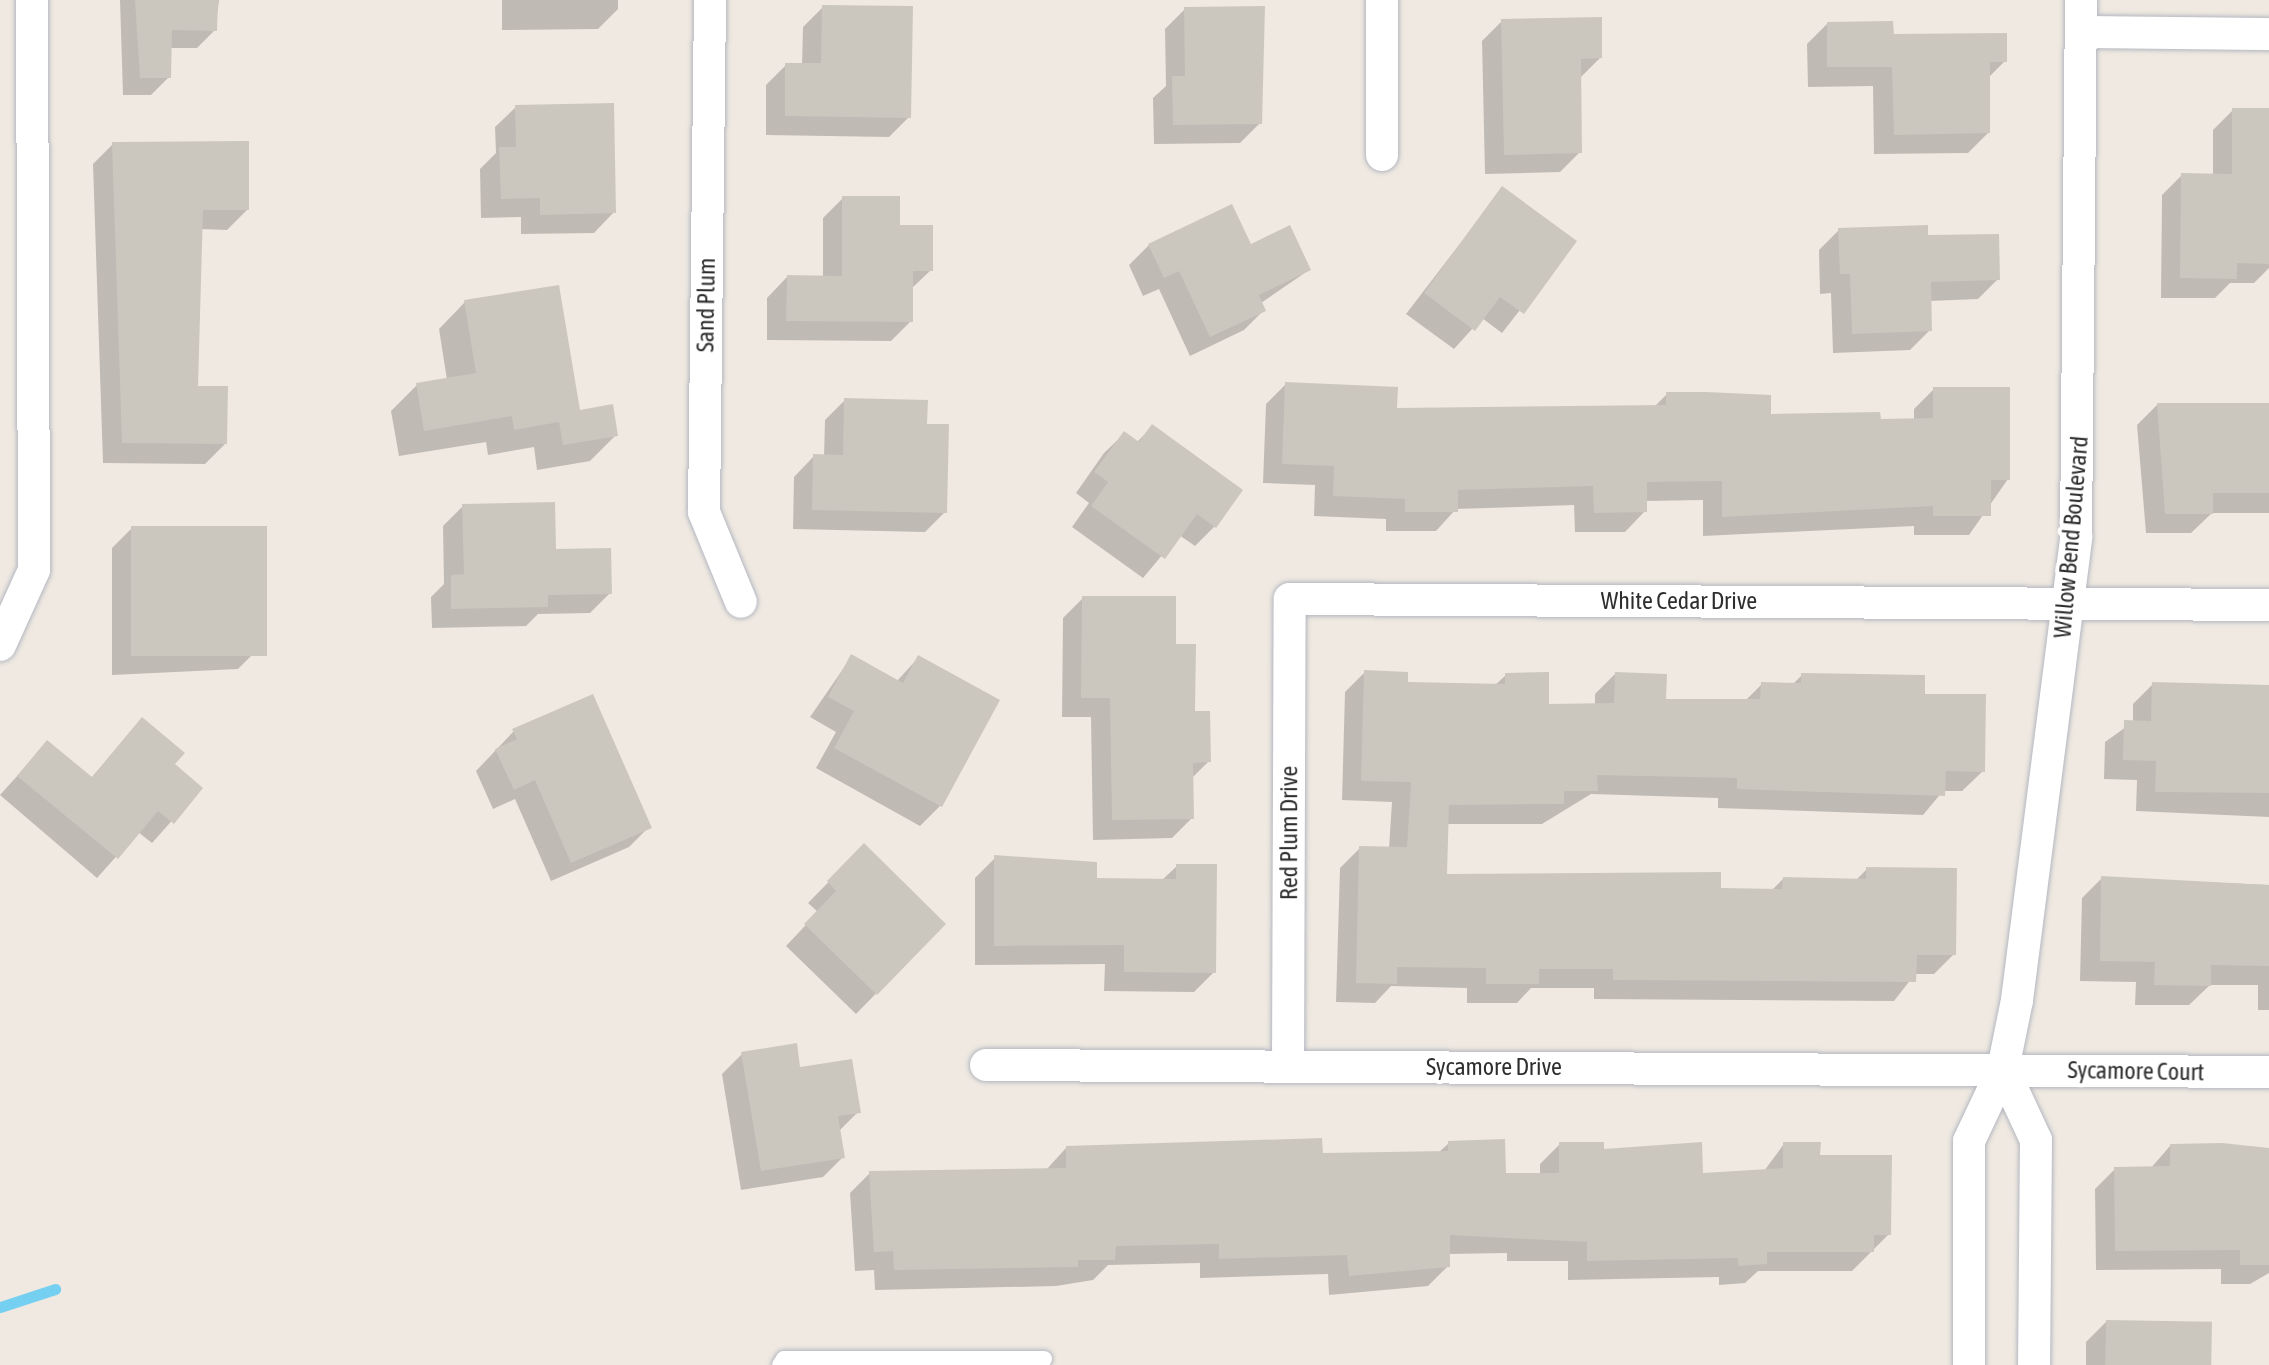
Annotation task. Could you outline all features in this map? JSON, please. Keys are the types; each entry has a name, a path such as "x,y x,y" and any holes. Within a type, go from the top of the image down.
{"street":[{"path":"0,645 34,570 32,0"},
{"name":"Sand Plum","path":"710,0 704,512 741,602"},
{"path":"1382,0 1382,155"},
{"name":"Willow Bend Boulevard","path":"1969,1365 1969,1141 2003,1069 2068,602 2080,478 2081,0"},
{"path":"2081,32 2269,34"},
{"name":"White Cedar Drive","path":"1290,599 2269,605"},
{"name":"Red Plum Drive","path":"1288,1067 1290,599"},
{"name":"Sycamore Drive","path":"986,1065 2003,1069"},
{"path":"2003,1069 2036,1140 2034,1365"},
{"name":"Sycamore Court","path":"2003,1069 2269,1072"}],"lane":[{"path":"780,1365 784,1359 1044,1359"}],"building":[{"path":"135,0 218,0 217,31 172,30 171,78 140,78"},
{"path":"822,5 913,6 911,118 785,116 785,63 821,63"},
{"path":"1265,6 1262,124 1173,125 1172,76 1185,76 1184,7"},
{"path":"1602,17 1602,58 1581,59 1582,153 1504,155 1501,19"},
{"path":"1893,21 1894,34 2007,33 2007,62 1990,62 1990,133 1894,135 1892,67 1827,67 1827,22"},
{"path":"614,103 616,213 540,215 540,198 501,199 499,147 516,147 515,105"},
{"path":"2232,108 2269,108 2269,264 2237,263 2237,279 2180,278 2181,173 2232,174"},
{"path":"249,141 249,210 203,210 198,386 228,386 227,444 122,443 112,142"},
{"path":"1502,186 1577,241 1524,314 1500,297 1475,331 1424,293"},
{"path":"842,196 900,196 900,225 933,225 933,271 913,271 913,322 786,321 787,275 842,276"},
{"path":"1232,204 1251,244 1290,225 1311,270 1259,295 1266,311 1210,337 1179,271 1164,278 1148,244"},
{"path":"1928,225 1928,235 1999,234 2000,280 1931,282 1932,331 1852,334 1850,274 1840,274 1838,228"},
{"path":"559,285 580,410 613,404 618,436 563,445 559,422 514,430 512,416 424,431 416,383 476,373 464,300"},
{"path":"1285,382 1398,387 1397,408 1666,405 1666,392 1706,392 1771,395 1771,414 1880,412 1881,419 1933,418 1933,387 2010,387 2010,480 1991,480 1991,516 1933,516 1933,506 1722,517 1722,481 1647,482 1647,512 1594,513 1593,486 1458,490 1458,512 1405,512 1405,499 1333,496 1334,466 1282,464"},
{"path":"844,398 928,400 927,424 949,424 947,513 812,510 813,454 843,455"},
{"path":"2157,403 2269,403 2269,493 2213,493 2213,514 2165,514"},
{"path":"1152,424 1243,490 1216,528 1197,514 1165,559 1091,506 1108,482 1094,472 1124,431 1139,442"},
{"path":"555,502 556,549 611,548 612,594 548,595 548,607 451,609 451,575 464,574 462,504"},
{"path":"131,526 267,526 267,656 131,656"},
{"path":"1082,596 1176,596 1176,644 1196,644 1195,711 1210,711 1211,762 1193,763 1194,819 1112,820 1110,698 1081,698"},
{"path":"851,654 903,683 918,655 1000,700 942,807 834,748 854,711 828,697"},
{"path":"1364,670 1408,672 1408,682 1505,684 1505,673 1549,672 1549,704 1614,703 1615,672 1667,674 1666,699 1760,699 1761,682 1801,683 1801,673 1925,675 1925,694 1986,694 1985,772 1946,771 1945,796 1737,789 1737,778 1597,775 1598,791 1564,791 1564,804 1449,805 1447,874 1721,872 1721,888 1782,889 1783,877 1866,879 1866,867 1957,868 1956,955 1917,955 1916,982 1613,980 1613,969 1539,969 1539,984 1486,984 1486,968 1397,967 1397,984 1356,983 1359,846 1407,847 1411,782 1361,781"},
{"path":"2152,682 2269,685 2269,793 2155,792 2156,761 2123,760 2124,720 2151,721"},
{"path":"593,694 652,828 571,863 535,780 514,790 495,749 517,739 512,729"},
{"path":"142,717 185,753 175,764 203,788 174,824 158,811 118,859 17,776 47,740 92,777"},
{"path":"864,843 946,924 877,995 804,924 836,891 827,881"},
{"path":"994,855 1097,862 1097,878 1176,879 1176,864 1217,864 1216,973 1124,972 1124,945 994,946"},
{"path":"2101,876 2269,885 2269,966 2211,965 2211,986 2154,985 2155,962 2100,961"},
{"path":"797,1043 800,1067 852,1059 861,1113 838,1116 845,1158 761,1171 741,1052"},
{"path":"1322,1138 1323,1153 1448,1151 1448,1141 1505,1139 1506,1173 1559,1173 1559,1142 1604,1142 1604,1149 1702,1142 1703,1173 1783,1168 1783,1142 1821,1142 1820,1155 1892,1155 1891,1235 1874,1235 1874,1252 1767,1252 1767,1264 1738,1266 1738,1258 1587,1261 1587,1242 1450,1235 1450,1267 1349,1276 1347,1255 1219,1259 1219,1244 1116,1246 1115,1260 1078,1260 1078,1267 894,1270 893,1251 874,1252 869,1171 1066,1168 1066,1146"},
{"path":"2222,1143 2269,1148 2269,1265 2240,1265 2240,1250 2115,1251 2114,1167 2170,1166 2170,1144"},
{"path":"2106,1320 2212,1322 2211,1365 2105,1365"}],"waterway":[{"path":"0,1307 55,1289"}]}
